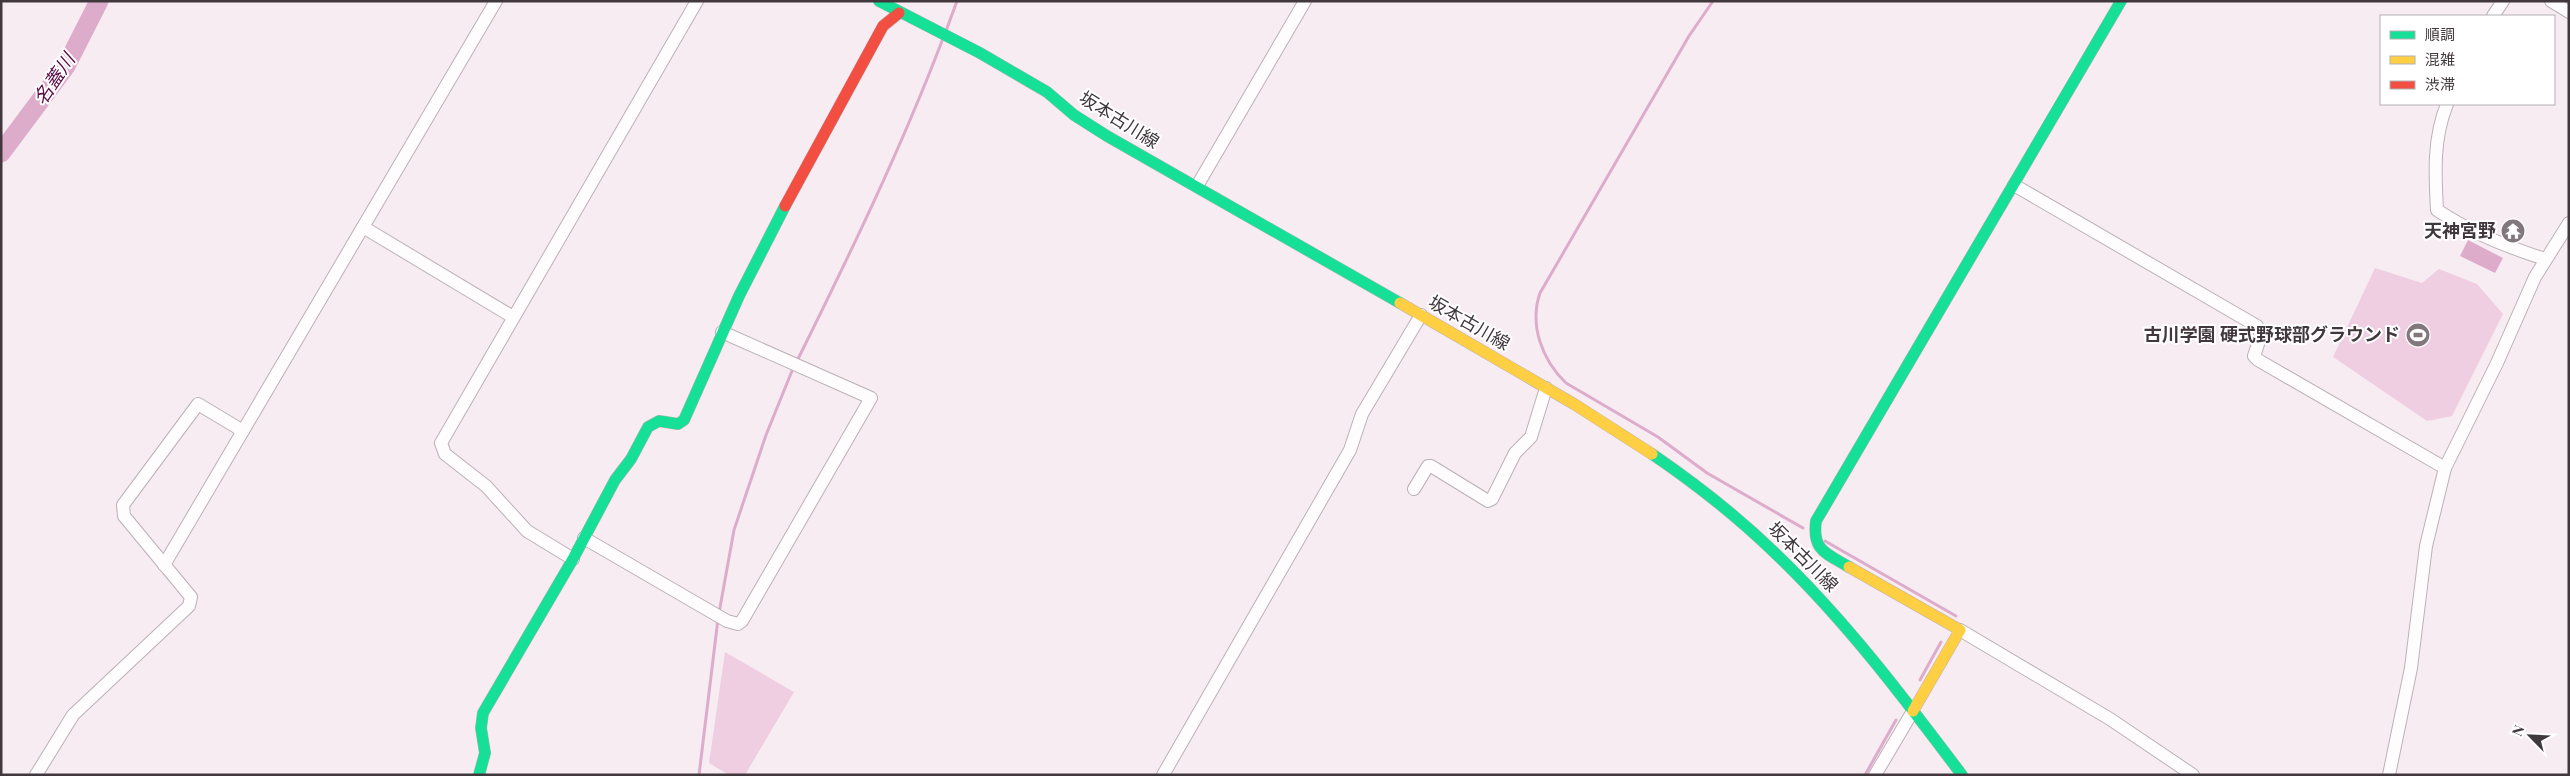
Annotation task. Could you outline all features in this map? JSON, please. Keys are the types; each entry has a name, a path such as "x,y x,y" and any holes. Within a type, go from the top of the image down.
{"street":[{"path":"164,565 496,1"},
{"path":"573,559 528,531 486,486 442,449 441,443 697,1"},
{"name":"坂本古川線","path":"879,1 954,40 1046,92 1074,115 1106,136 1421,315 1643,447 1745,525 1798,575 1847,628 1962,775"},
{"path":"1197,186 1306,1"},
{"path":"2121,1 1816,522 1814,537 1822,551 2110,719 2193,775"},
{"path":"2494,15 2503,1"},
{"path":"2551,1 2569,12"},
{"path":"479,775 485,748 480,730 483,713 573,559 615,480 631,459 648,427 660,421 678,424 684,420 722,332 789,198 883,26 899,13"},
{"path":"2447,105 2439,128 2435,153 2437,210 2454,222 2503,245 2545,259"},
{"path":"2014,185 2257,326 2261,335 2254,350 2254,356 2258,360 2445,468"},
{"path":"2389,775 2411,668 2426,546 2445,468 2545,259 2569,223"},
{"path":"363,228 514,317"},
{"path":"1163,775 1350,450 1362,414 1421,315"},
{"path":"584,538 727,621 738,624 742,621 871,398 722,332"},
{"path":"1414,490 1428,466 1431,466 1488,501 1492,499 1515,453 1531,437 1546,388"},
{"path":"36,775 66,723 73,715 189,606 191,597 124,516 123,505 198,404 243,431"},
{"path":"1875,775 1960,630"}],"shaded area":[{"path":"2468,240 2503,258 2495,273 2460,256"},
{"name":"古川学園 硬式野球部グラウンド","path":"2375,268 2422,283 2439,269 2477,284 2503,314 2452,416 2427,421 2333,357"},
{"path":"725,652 794,692 745,775 729,775 709,763"}],"waterway":[{"name":"名蓋川","path":"1,153 66,66 99,1"},
{"path":"946,31 957,1"},
{"path":"1713,1 1689,36 1540,293 1537,305 1537,329 1544,353 1550,364 1566,383 1658,437 1707,473 1803,528"},
{"path":"797,361 855,243 926,82 942,41"},
{"path":"719,613 734,530 766,435 794,366"},
{"path":"1825,541 1956,616"},
{"path":"699,775 718,619"},
{"path":"1920,680 1941,642"},
{"path":"1865,775 1896,720"}],"traffic: fast":[{"path":"879,1 980,53 1047,92 1074,115 1107,136 1400,303"},
{"path":"1849,567 1822,550 1816,539 1816,521 2121,1"},
{"path":"479,775 485,753 481,728 483,713 573,559 615,480 631,459 648,427 659,421 678,424 684,420 739,296 785,206"},
{"path":"1652,454 1732,514 1762,540 1802,580 1874,661 1962,775"}],"traffic: slow":[{"path":"1400,303 1574,404 1652,454"},
{"path":"1849,567 1960,630 1913,711"}],"traffic: jam":[{"path":"785,206 883,26 899,13"}],"place":[{"name":"天神宮野","path":"2513,231"},
{"name":"古川学園 硬式野球部グラウンド","path":"2418,335"}]}
